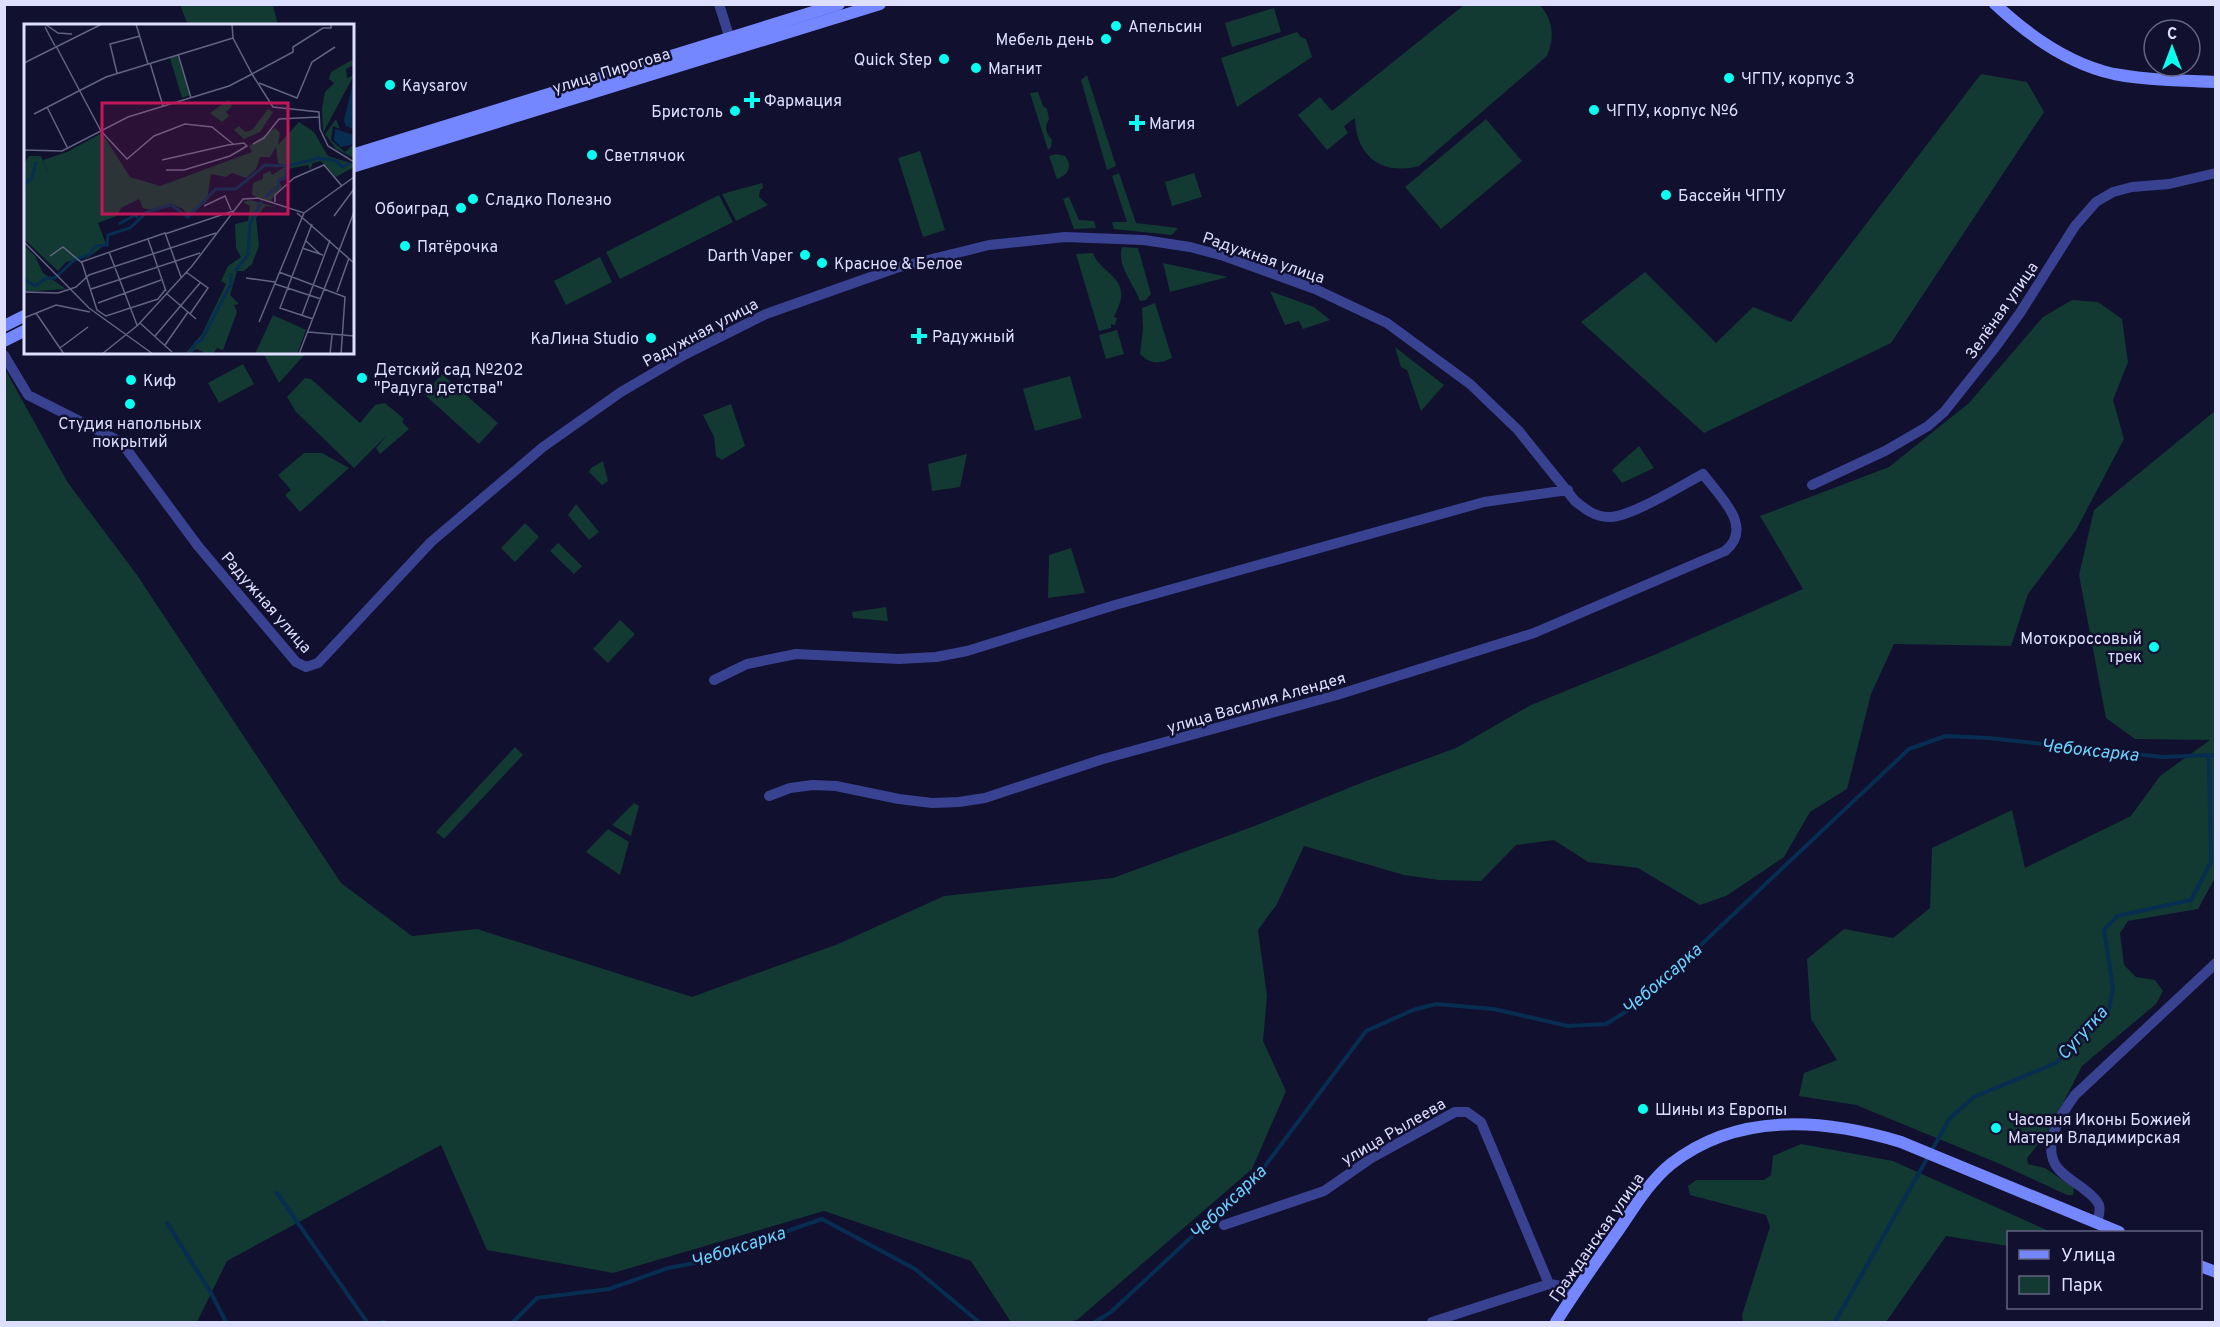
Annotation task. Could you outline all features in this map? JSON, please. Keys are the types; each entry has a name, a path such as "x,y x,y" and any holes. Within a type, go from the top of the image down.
{"main road":[{"name":"улица Пирогова","path":"732,44 839,4"},
{"name":"улица Пирогова","path":"354,166 568,94 732,44 880,4"},
{"path":"1995,4 2016,23 2048,46 2082,63 2112,73 2151,80 2216,82"},
{"name":"улица Пирогова","path":"354,154 548,101"},
{"path":"4,326 24,316"},
{"path":"4,341 24,331"},
{"name":"Гражданская улица","path":"1556,1323 1573,1294 1637,1203 1670,1166 1693,1149 1744,1129 1779,1124 1835,1125 1867,1132 1901,1142 2115,1231"}],"street":[{"path":"719,4 732,44"},
{"name":"Зелёная улица","path":"1812,485 1885,451 1928,426 1944,412 1995,349 2075,226 2096,202 2113,192 2132,187 2169,184 2216,173"},
{"name":"Радужная улица","path":"4,355 28,395 117,440 124,446 198,546 297,662 306,667 318,663 431,542 543,447 631,386 684,355 765,314 896,268 989,245 1065,237 1144,240 1190,247 1224,256 1316,289 1387,323 1470,384 1518,430 1568,490"},
{"name":"улица Василия Алендея","path":"769,796 790,788 813,785 836,786 899,799 932,803 985,798 1103,759 1337,695 1534,633 1725,551 1737,535 1736,519 1703,474 1628,514 1611,518 1584,509 1568,490"},
{"path":"714,680 747,664 796,654 899,659 936,657 967,651 1115,605 1484,502 1568,490"},
{"path":"2097,1223 2099,1203 2059,1170 2054,1163 2052,1150 2054,1134 2060,1116 2075,1095 2216,963"},
{"name":"улица Рылеева","path":"1224,1225 1324,1191 1373,1157 1455,1112 1467,1112 1481,1122 1548,1284"},
{"path":"1432,1323 1548,1284 1562,1287 1573,1294"}],"green space":[{"path":"180,5 273,5 278,24 188,24"},
{"path":"1464,5 1540,5 1548,17 1552,35 1547,56 1419,166 1393,168 1373,160 1360,143 1355,118 1344,126 1348,133 1327,150 1298,115 1320,97 1332,111"},
{"path":"1274,8 1281,32 1232,47 1225,23"},
{"path":"1297,32 1306,39 1312,57 1237,107 1221,58"},
{"path":"1981,74 2027,82 2044,112 1891,343 1704,433 1581,322 1645,272 1716,343 1753,307 1791,322"},
{"path":"1087,75 1116,166 1107,170 1081,80"},
{"path":"1038,92 1043,106 1047,109 1049,119 1046,130 1052,140 1048,150 1030,93"},
{"path":"1486,119 1522,161 1441,229 1405,187"},
{"path":"920,151 945,230 923,237 898,158"},
{"path":"1057,154 1065,156 1069,167 1064,175 1057,179 1049,156"},
{"path":"1119,173 1136,223 1178,228 1172,235 1114,229 1112,222 1127,222 1112,176"},
{"path":"1194,173 1202,197 1172,206 1165,182"},
{"path":"762,183 763,188 760,190 759,197 768,205 736,221 722,194"},
{"path":"719,195 733,222 620,279 606,252"},
{"path":"1069,197 1079,220 1094,221 1096,228 1074,229 1063,199"},
{"path":"1122,247 1138,248 1151,294 1146,300 1140,301 1123,268"},
{"path":"1093,253 1100,265 1119,284 1121,290 1114,317 1117,318 1115,325 1111,324 1111,328 1099,331 1076,254"},
{"path":"600,257 612,282 566,305 554,281"},
{"path":"1163,263 1228,277 1170,292"},
{"path":"1270,291 1314,307 1330,320 1303,329 1299,321 1285,325"},
{"path":"2072,300 2098,302 2122,319 2128,362 2113,400 2124,439 2076,530 2028,594 2011,646 1894,644 1871,694 1847,789 1810,812 1784,857 1726,896 1700,905 1638,868 1588,862 1554,840 1516,845 1481,881 1439,880 1404,875 1304,846 1277,904 1258,930 1267,996 1263,1041 1286,1091 1252,1169 1077,1320 1011,1322 971,1261 824,1211 613,1273 487,1250 441,1145 227,1261 197,1322 5,1322 5,369 68,483 137,575 341,883 412,936 477,929 692,997 838,944 944,896 1113,878 1456,748 1531,705 1654,655 1803,589 1760,516 1889,467 1969,403 2043,317"},
{"path":"1155,303 1172,358 1160,362 1152,362 1140,354 1143,329 1142,308"},
{"path":"1117,330 1124,354 1106,359 1099,335"},
{"path":"1395,347 1444,385 1421,411 1407,370 1401,367"},
{"path":"264,354 305,354 279,383"},
{"path":"243,364 254,384 219,403 208,383"},
{"path":"442,374 498,423 479,444 424,394"},
{"path":"1070,376 1082,418 1035,431 1023,389"},
{"path":"305,378 311,379 360,423 375,405 385,403 404,419 402,422 409,429 380,454 376,448 387,435 354,468 296,412 287,397"},
{"path":"731,404 745,446 722,460 716,456 714,437 703,415"},
{"path":"2215,411 2215,878 2198,909 2128,921 2120,933 2124,965 2136,977 2155,980 2163,991 2156,1004 2082,1066 2049,1131 2027,1158 2028,1164 2045,1168 2074,1188 2073,1195 2067,1195 2000,1164 1856,1105 1799,1096 1804,1073 1837,1060 1811,1019 1807,959 1844,929 1893,938 1930,908 1932,848 2012,810 2025,868 2131,816 2160,776 2210,740 2135,739 2106,718 2079,575 2094,510"},
{"path":"1639,446 1654,468 1622,483 1612,470"},
{"path":"304,453 322,453 349,468 300,512 285,495 291,490 278,475"},
{"path":"967,454 960,487 932,491 928,464"},
{"path":"603,461 608,481 602,485 589,472 591,468"},
{"path":"576,504 599,532 589,540 568,515"},
{"path":"525,523 539,537 515,562 501,548"},
{"path":"558,543 582,566 574,574 550,551"},
{"path":"1071,548 1085,593 1048,598 1049,555"},
{"path":"886,607 888,621 853,618 852,612"},
{"path":"620,620 635,634 608,663 593,649"},
{"path":"515,747 523,755 444,839 436,832"},
{"path":"634,803 639,806 631,836 612,825"},
{"path":"608,829 629,842 620,875 586,852"},
{"path":"1801,1144 1893,1161 2049,1231 2007,1231 2007,1246 1946,1236 1886,1322 1743,1322 1742,1315 1770,1227 1766,1215 1690,1195 1688,1186 1696,1180 1764,1180 1771,1175 1773,1156"}],"waterway":[{"name":"Чебоксарка","path":"1095,1322 1111,1312 1259,1174 1366,1031 1413,1010 1436,1004 1494,1009 1568,1026 1606,1024 1638,1004 1909,749 1946,736 1989,738 2162,757 2216,755"},
{"name":"Сугутка","path":"1835,1322 1950,1118 1974,1097 2056,1063 2109,1009 2113,988 2104,930 2117,916 2191,900 2211,862 2209,756"},
{"path":"277,1193 367,1322"},
{"name":"Чебоксарка","path":"513,1322 537,1298 609,1289 668,1268 695,1263 822,1219 915,1269 979,1322"},
{"path":"167,1223 210,1291 226,1322"}],"place":[{"name":"Апельсин","path":"1116,26"},
{"name":"Мебель день","path":"1106,39"},
{"name":"Quick Step","path":"944,59"},
{"name":"Магнит","path":"976,68"},
{"name":"ЧГПУ, корпус 3","path":"1729,78"},
{"name":"Kaysarov","path":"390,85"},
{"name":"Фармация","path":"752,100"},
{"name":"ЧГПУ, корпус №6","path":"1594,110"},
{"name":"Бристоль","path":"735,111"},
{"name":"Магия","path":"1137,123"},
{"name":"Светлячок","path":"592,155"},
{"name":"Бассейн ЧГПУ","path":"1666,195"},
{"name":"Сладко Полезно","path":"473,199"},
{"name":"Обоиград","path":"461,208"},
{"name":"Пятёрочка","path":"405,246"},
{"name":"Darth Vaper","path":"805,255"},
{"name":"Красное & Белое","path":"822,263"},
{"name":"Радужный","path":"919,336"},
{"name":"КаЛина Studio","path":"651,338"},
{"name":"Детский сад №202 \"Радуга детства\"","path":"362,378"},
{"name":"Киф","path":"131,380"},
{"name":"Студия напольных покрытий","path":"130,404"},
{"name":"Мотокроссовый трек","path":"2154,647"},
{"name":"Шины из Европы","path":"1643,1109"},
{"name":"Часовня Иконы Божией Матери Владимирская","path":"1996,1128"}]}
